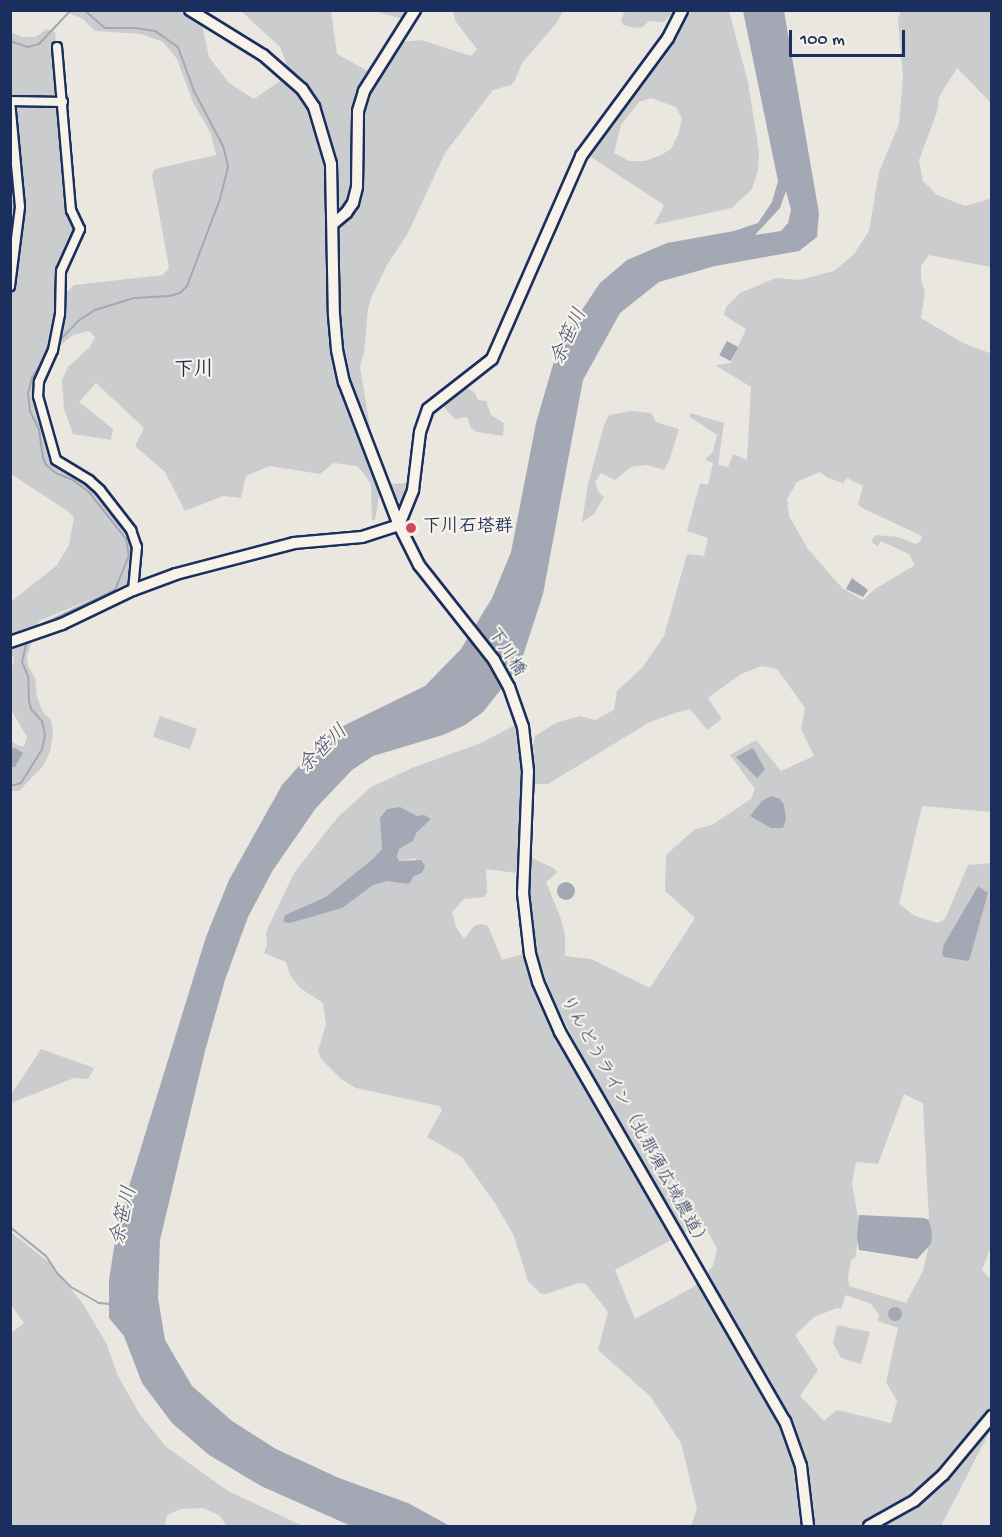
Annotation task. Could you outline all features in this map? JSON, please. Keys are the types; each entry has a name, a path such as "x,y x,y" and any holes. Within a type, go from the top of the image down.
{"street":[{"path":"190,10 264,56 285,72 308,98 316,113 329,151 334,223 334,315 341,371 354,412 399,525"},
{"path":"334,223 346,213 353,203 357,187 358,111 364,91 415,10"},
{"path":"399,525 413,490 420,432 428,409 492,359 581,156 668,38 682,10"},
{"path":"57,47 71,210 80,230 61,271 60,314 53,350 37,389 56,460 89,480 100,490 131,530 137,547 133,590"},
{"path":"10,286 20,207 10,101 63,102"},
{"path":"10,642 62,624 133,590 206,564 294,543 362,537 399,525"},
{"name":"下川橋","path":"399,525 425,575 494,660 519,712"},
{"name":"りんどうライン（北那須広域農道）","path":"519,712 524,727 528,771 523,864 525,921 538,982 560,1032 784,1421 801,1466 808,1527"},
{"path":"869,1527 914,1501 943,1475 991,1418"}],"shaded area":[{"path":"64,11 179,11 202,25 209,57 229,83 254,99 280,81 286,62 280,47 241,11 331,11 337,54 377,76 393,50 402,42 421,40 471,56 477,49 456,22 453,11 563,11 555,25 522,63 511,85 493,90 445,153 408,233 387,265 372,296 360,367 370,427 364,448 380,491 375,520 372,520 371,484 364,474 357,466 334,463 320,474 270,466 246,476 241,498 223,496 185,511 165,472 135,446 144,428 96,383 79,402 113,429 111,440 73,434 64,409 62,380 68,367 90,347 95,337 89,331 73,335 46,357 34,388 35,404 49,459 86,483 102,500 130,536 133,551 128,584 39,621 27,656 28,666 35,678 37,697 43,712 51,720 53,734 50,752 43,766 19,791 11,791 11,767 15,767 10,741 24,746 27,737 11,710 11,670 14,661 11,651 11,602 57,565 69,545 74,518 69,512 11,474 11,32 22,37 35,37 47,29 55,32 71,216 75,229 58,293 67,292 74,285 163,275 169,268 152,175 155,169 216,155 211,134 193,102 177,59 163,42 141,34 95,31 83,19"},
{"path":"375,11 411,11 406,20"},
{"path":"625,11 672,11 664,22 649,21 643,27 636,28 623,25 621,20"},
{"path":"691,11 729,11 748,82 759,152 758,170 752,189 732,208 654,225 664,205 588,155","holes":["651,98 676,107 682,119 671,149 645,161 629,161 614,153 621,125 639,102"]},
{"path":"901,11 991,11 991,103 957,68 939,97 937,112 919,160 923,181 937,195 965,206 992,198 991,267 929,255 921,266 921,280 925,292 921,318 963,343 992,354 991,812 922,806 899,904 915,916 938,923 945,919 968,865 991,863 992,953 989,962 992,964 992,1243 982,1270 991,1280 992,1413 988,1418 991,1429 941,1526 691,1526 697,1509 681,1443 650,1396 598,1350 608,1312 586,1284 578,1283 546,1294 540,1293 528,1281 514,1236 495,1203 462,1157 427,1137 442,1110 439,1106 356,1088 342,1080 321,1059 318,1051 326,1024 323,1003 300,988 290,975 286,962 264,953 267,945 266,932 294,873 337,818 371,787 412,768 481,743 515,725 521,767 518,870 515,873 486,869 487,893 484,897 464,899 452,912 456,927 464,939 474,926 481,924 488,926 502,960 524,954 549,1027 574,1065 584,1060 552,996 536,952 529,888 530,857 555,869 557,873 546,882 561,919 565,935 565,956 591,959 650,988 695,918 665,891 666,855 695,829 712,825 751,799 755,789 730,755 756,740 781,771 814,756 801,729 805,708 777,669 762,666 741,674 708,698 722,719 707,730 690,709 675,713 650,722 548,784 535,784 531,753 535,736 556,723 580,716 595,720 614,710 617,691 642,668 664,636 687,554 704,556 708,538 687,531 700,483 708,485 713,463 705,460 713,452 717,435 690,417 690,413 724,423 718,465 728,467 733,454 747,460 751,387 715,365 731,363 746,329 724,315 726,307 740,293 776,278 799,280 834,271 854,254 869,231 879,172 899,124 903,76 898,19","holes":["820,472 828,478 843,483 847,478 863,486 858,504 862,508 922,536 920,542 915,544 899,537 875,535 871,542 878,546 881,541 909,554 915,565 875,589 863,600 842,588 808,549 789,516 787,499 797,482","417,832 413,841 399,849 397,857 399,861 415,858 422,873 371,880 331,898 380,855 386,844","978,886 988,893 970,958 944,944","904,1094 923,1103 929,1220 932,1232 923,1271 906,1303 849,1286 851,1260 855,1258 860,1228 852,1183 856,1162 878,1164","706,1228 717,1249 713,1266 695,1286 635,1319 615,1270 690,1230","846,1295 871,1304 879,1315 878,1321 898,1328 886,1382 897,1401 891,1423 837,1410 824,1421 800,1396 818,1370 795,1335 814,1317 837,1308 841,1309"]},
{"path":"465,387 475,393 478,400 486,401 491,415 504,423 503,436 477,432 471,428 467,417 455,419 441,404"},
{"path":"632,411 651,413 656,422 679,429 669,461 664,470 647,465 631,467 615,480 601,473 595,482 598,492 604,497 593,515 582,522 588,484 604,425 609,415"},
{"path":"409,483 403,502 399,502 391,484"},
{"path":"160,716 197,729 190,749 153,737"},
{"path":"41,1049 94,1068 88,1079 74,1078 11,1103 11,1095"},
{"path":"11,1232 51,1264 83,1304 106,1343 118,1376 139,1413 165,1446 228,1491 303,1526 227,1526 219,1515 203,1508 181,1509 167,1515 165,1526 11,1526 11,1333 24,1323 11,1305"},
{"path":"837,1325 870,1332 861,1364 841,1358 833,1343"}],"water":[{"name":"余笹川","path":"743,11 784,11 819,213 817,237 799,251 715,266 659,282 620,313 583,380 543,594 520,665 483,712 465,725 443,735 373,756 352,770 316,808 273,870 248,917 225,980 205,1051 160,1240 158,1298 165,1340 192,1386 232,1421 276,1449 339,1478 408,1503 450,1526 351,1526 261,1486 209,1455 172,1423 142,1383 124,1336 109,1318 109,1280 118,1222 206,937 229,880 282,785 323,739 343,726 425,686 461,649 492,598 511,552 536,423 559,344 600,283 627,260 667,243 734,231 758,223 772,202 778,181","holes":["786,191 791,210 788,223 781,231 755,235 780,208"]},
{"path":"727,341 738,347 731,361 719,355"},
{"path":"852,578 868,590 863,597 846,589"},
{"path":"15,748 23,753 15,767 11,767 11,749"},
{"path":"753,748 765,769 757,778 736,757"},
{"path":"771,796 780,799 784,805 786,819 783,828 771,828 750,816 762,801"},
{"path":"400,807 417,816 424,815 431,819 417,832 413,841 399,849 397,857 399,861 421,860 425,866 422,873 414,876 409,884 387,881 373,885 342,908 290,923 283,922 285,915 326,897 374,858 382,849 380,818 387,809"},
{"path":"566,882 572,885 575,891 572,897 566,900 560,897 557,891 560,885"},
{"path":"978,886 988,893 970,958 968,961 944,957 942,954 944,944"},
{"path":"859,1215 929,1220 932,1232 931,1244 917,1259 859,1250 857,1237"},
{"path":"895,1307 900,1309 902,1314 900,1319 895,1321 890,1319 888,1314 890,1309"}],"waterway":[{"path":"10,41 27,47 39,44 71,10"},
{"path":"58,342 78,321 95,310 134,298 170,296 180,293 187,286 220,199 228,166 223,146 194,91 178,47 155,31 137,28 105,28 84,10"},
{"path":"30,630 115,590 129,556 126,539 89,492 73,480 56,473 46,465 43,458 39,429 30,411 28,393 32,378 51,347"},
{"path":"10,786 21,783 42,749 45,735 42,721 31,709 29,701 28,676 22,662 27,641"},
{"path":"10,1227 46,1256 57,1273 71,1287 99,1303 110,1304"}],"place":[{"name":"下川石塔群","path":"411,528"}],"district":[{"name":"下川","path":"194,371"}]}
